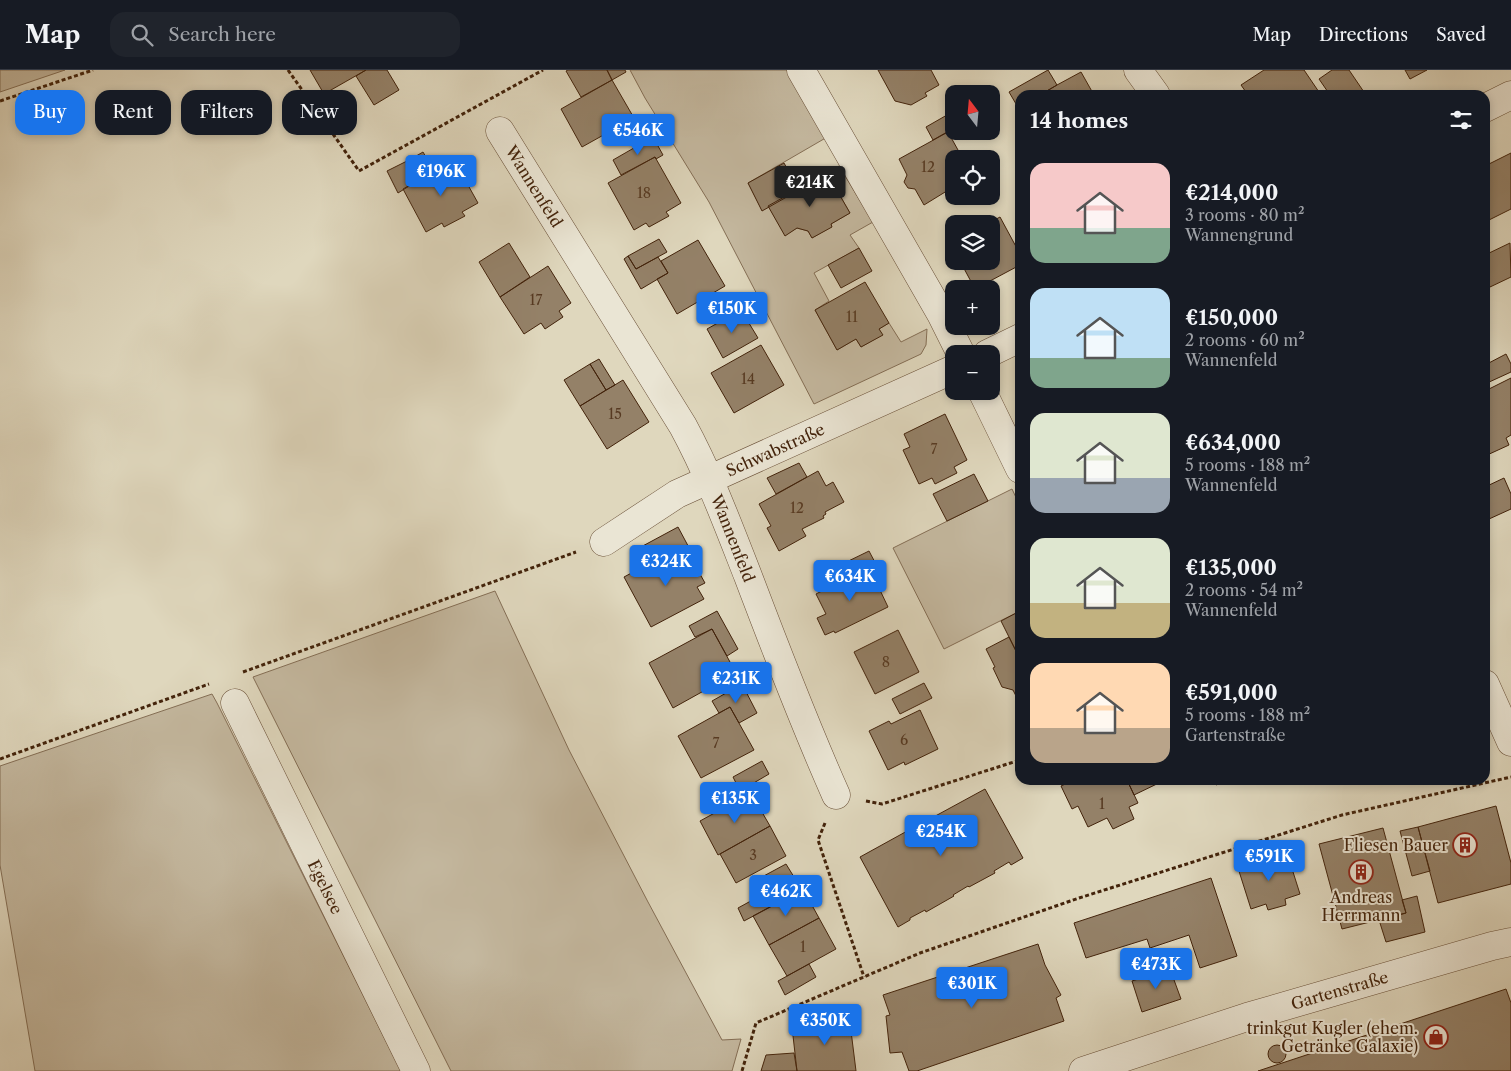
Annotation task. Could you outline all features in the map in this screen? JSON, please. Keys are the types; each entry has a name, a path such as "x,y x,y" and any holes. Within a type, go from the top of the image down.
{"street":[{"path":"801,70 941,314 956,345"},
{"path":"1138,70 1152,90"},
{"path":"1490,106 1511,95"},
{"name":"Wannenfeld","path":"500,131 683,426 700,458 810,736 836,795"},
{"path":"1000,348 1015,340"},
{"name":"Schwabstraße","path":"604,542 677,494 945,373"},
{"path":"986,400 1015,460"},
{"path":"1490,695 1511,742"},
{"name":"Egelsee","path":"235,703 416,1071"},
{"name":"Gartenstraße","path":"1083,1071 1247,1017 1511,942"}],"path":[{"path":"0,100 93,70"},
{"path":"288,70 359,171 543,70"},
{"path":"241,672 604,542"},
{"path":"0,759 214,682"},
{"path":"864,977 818,840 836,795 882,804 1015,762"},
{"path":"1490,782 1511,777"},
{"path":"742,1071 756,1023 920,953 1070,901 1324,821 1476,785"}],"shaded area":[{"path":"0,70 65,70 0,92"},
{"path":"630,70 791,70 829,136 748,183 762,210 769,207 785,235 797,228 808,231 812,238 850,213 827,173 839,166 873,222 850,235 859,248 814,273 829,301 815,310 837,350 856,339 861,347 882,335 879,329 889,323 901,342 927,329 926,345 921,354 814,404 709,202 645,98"},
{"path":"1012,489 1015,495 1015,614 944,649 893,548"},
{"path":"495,591 569,750 722,1040 741,1039 732,1071 451,1071 253,677"},
{"path":"212,694 401,1071 35,1071 0,865 0,766"}],"building":[{"path":"310,70 366,70 331,90 322,90"},
{"path":"366,70 387,70 399,90 374,105 356,76"},
{"path":"607,70 612,80 581,97 566,71"},
{"path":"607,70 625,70 626,72 612,80"},
{"path":"878,70 931,70 939,85 925,93 927,96 911,105 895,101"},
{"path":"1048,70 1057,85 1048,90 1015,90 1015,102 1009,92"},
{"path":"1264,70 1304,70 1318,90 1244,90 1241,85"},
{"path":"1332,70 1349,70 1363,90 1327,90 1319,79"},
{"path":"1405,70 1427,70 1410,79"},
{"path":"1081,72 1091,90 1048,90"},
{"path":"612,80 634,118 582,147 561,109"},
{"path":"945,116 945,133 933,140 926,127"},
{"path":"634,118 640,129 620,140 613,129"},
{"path":"945,134 945,140 952,140 958,150 945,150 945,192 924,205 915,189 908,188 904,182 907,175 899,159"},
{"path":"653,137 663,155 656,159 655,157 621,175 613,160"},
{"path":"423,152 434,171 422,178 411,159"},
{"path":"1511,153 1511,209 1490,220 1490,164"},
{"path":"655,157 681,203 666,212 669,216 649,227 646,223 634,230 608,183"},
{"path":"411,159 422,178 398,193 387,171"},
{"path":"454,160 478,203 462,212 465,216 444,227 442,223 426,232 403,189"},
{"path":"784,163 799,190 762,211 748,183"},
{"path":"827,173 850,213 831,224 832,227 812,238 808,231 797,228 785,236 768,206"},
{"path":"1000,217 1015,245 1015,268 992,280 970,280 965,270 1000,270"},
{"path":"659,239 667,252 636,269 628,256"},
{"path":"698,240 725,286 677,314 657,279 668,273 661,261"},
{"path":"509,243 530,277 500,297 479,262"},
{"path":"1510,243 1511,277 1490,287 1490,253"},
{"path":"859,248 872,271 841,288 828,265"},
{"path":"628,256 636,269 658,257 668,273 641,289 624,259"},
{"path":"548,266 571,303 559,311 563,317 545,329 541,323 524,334 500,297"},
{"path":"865,282 889,323 879,329 883,335 861,347 856,339 837,350 815,310"},
{"path":"741,310 758,338 723,358 707,329"},
{"path":"761,345 784,385 734,413 711,373"},
{"path":"1506,354 1511,364 1511,372 1490,382 1490,362"},
{"path":"599,359 615,385 606,390 590,364"},
{"path":"590,364 606,390 580,406 564,380"},
{"path":"1511,378 1511,435 1506,438 1509,445 1490,454 1490,388"},
{"path":"623,380 649,422 607,449 580,406"},
{"path":"945,414 967,460 954,467 957,473 935,484 932,478 919,484 903,450 910,447 904,434"},
{"path":"799,463 807,477 776,494 767,478"},
{"path":"818,471 826,486 833,482 844,502 825,512 824,518 802,529 806,536 779,551 767,528 771,526 759,504"},
{"path":"974,474 988,501 947,521 933,494"},
{"path":"1504,478 1511,494 1511,509 1490,519 1490,485"},
{"path":"678,527 694,557 684,563 676,549 648,564 639,548"},
{"path":"676,549 684,563 691,558 705,583 697,587 704,599 651,627 624,577"},
{"path":"869,551 879,570 872,573 869,567 835,584 828,571"},
{"path":"869,567 888,607 835,633 834,631 825,635 817,618 826,614 816,594"},
{"path":"717,611 738,649 727,656 712,629 695,637 689,626"},
{"path":"1015,614 1015,649 1001,621"},
{"path":"712,629 736,673 673,708 649,663"},
{"path":"898,630 919,672 875,694 854,652"},
{"path":"1009,637 1015,649 1015,694 1013,690 1002,687 986,649"},
{"path":"924,683 932,698 900,714 892,699"},
{"path":"742,684 757,713 739,723 730,707 719,713 712,701"},
{"path":"730,707 754,750 701,778 678,736"},
{"path":"920,710 938,749 905,765 904,762 888,770 869,731 889,721 891,724"},
{"path":"762,761 769,774 740,791 733,777"},
{"path":"1129,785 1138,803 1129,807 1134,819 1113,829 1107,818 1088,827 1078,806 1072,809 1061,786"},
{"path":"1129,785 1155,785 1134,795"},
{"path":"985,789 1023,858 1011,865 1009,862 994,871 995,873 968,886 926,912 925,910 910,918 910,920 898,927 860,857 909,830 906,826 925,816 928,820"},
{"path":"751,793 770,826 718,855 700,821"},
{"name":"Fliesen Bauer","path":"1496,806 1511,863 1511,884 1438,903 1418,827"},
{"path":"770,826 786,856 736,883 720,854"},
{"path":"1418,827 1430,871 1412,876 1400,831"},
{"name":"Andreas Herrmann","path":"1383,828 1406,913 1342,929 1319,844"},
{"path":"1287,853 1300,894 1285,899 1286,905 1268,910 1266,904 1251,909 1238,868"},
{"path":"786,864 794,877 767,892 760,878"},
{"path":"1211,878 1237,956 1200,968 1189,935 1150,948 1147,939 1086,958 1074,923"},
{"path":"803,889 819,918 769,945 753,916"},
{"path":"769,891 776,904 744,921 738,908"},
{"path":"1417,896 1425,932 1386,942 1379,920 1406,913 1402,900"},
{"path":"819,918 836,949 787,976 769,945"},
{"path":"1038,944 1045,965 1061,995 1056,998 1064,1021 917,1071 909,1071 902,1052 890,1053 886,1016 890,1015 883,995"},
{"path":"809,964 816,977 785,995 778,981"},
{"path":"1170,969 1181,999 1142,1012 1132,981"},
{"name":"trinkgut Kugler (ehem. Getränke Galaxie)","path":"1506,989 1511,1003 1511,1071 1258,1071"},
{"path":"849,1015 856,1071 797,1071 792,1027 817,1024 816,1019"},
{"path":"1273,1045 1281,1045 1286,1050 1284,1061 1273,1063 1268,1058 1268,1050"},
{"path":"794,1053 797,1071 761,1071 766,1055"}],"place":[{"name":"Fliesen Bauer","path":"1465,845"},
{"name":"Andreas Herrmann","path":"1361,872"},
{"name":"trinkgut Kugler (ehem. Getränke Galaxie)","path":"1436,1037"}]}
